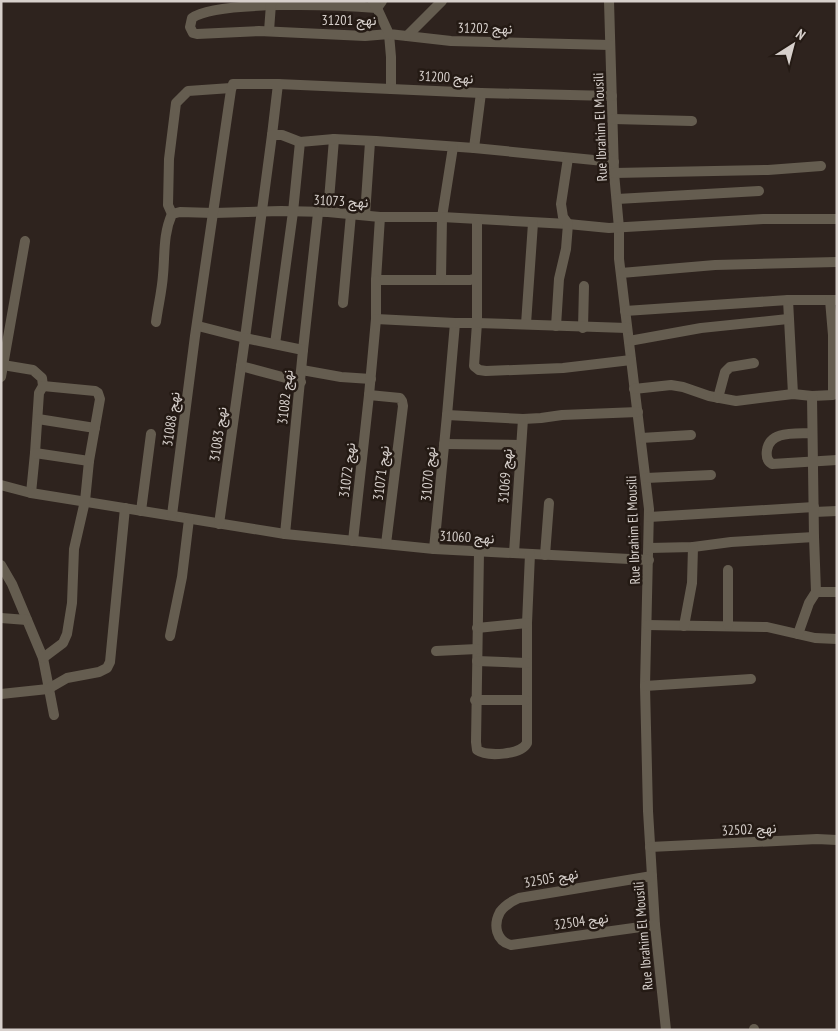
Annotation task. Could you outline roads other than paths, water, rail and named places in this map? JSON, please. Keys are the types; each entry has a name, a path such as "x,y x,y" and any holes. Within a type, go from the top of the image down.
{"street":[{"path":"407,36 442,1"},
{"name":"Rue Ibrahim El Mousili","path":"609,1 614,168 621,273 649,517 645,686 648,811 655,925 666,1030"},
{"path":"269,31 272,2 377,3 389,34"},
{"name":"نهج 31201","path":"272,2 241,4 202,11 192,18 190,22 191,31 197,34 269,31 364,36 389,34 392,57 391,89"},
{"name":"نهج 31202","path":"389,34 451,41 610,45"},
{"path":"278,84 272,135 282,135 300,142 361,140 474,148 568,158 614,168 768,170 821,166"},
{"name":"نهج 31200","path":"172,214 168,205 169,160 176,103 188,91 232,86 278,84 481,93 612,96"},
{"name":"نهج 31088","path":"172,515 232,86"},
{"path":"474,148 481,93"},
{"path":"613,119 692,121"},
{"name":"نهج 31083","path":"219,524 272,135"},
{"name":"نهج 31082","path":"285,534 303,350 334,140"},
{"path":"276,344 300,142"},
{"path":"364,215 370,142"},
{"path":"441,279 442,217 452,147"},
{"path":"556,326 559,279 566,248 568,224 562,216 561,204 568,158"},
{"path":"617,199 759,191"},
{"name":"نهج 31073","path":"172,214 180,212 293,212 380,217 442,217 619,228 763,219 837,219"},
{"path":"156,322 163,276 164,242 167,224 172,214"},
{"path":"343,303 351,214"},
{"name":"نهج 31072","path":"353,541 376,319 376,280 380,217"},
{"path":"477,220 477,323 474,363 476,369 563,368 631,360"},
{"path":"526,324 533,223"},
{"path":"1,377 25,242"},
{"path":"621,273 715,265 837,262"},
{"path":"376,280 470,280 477,278"},
{"path":"583,328 584,286"},
{"path":"625,311 788,300 833,300 832,334 835,395 812,396 792,394 736,401 671,385 634,389"},
{"path":"788,300 792,394"},
{"path":"376,319 526,324 583,328 627,328"},
{"path":"629,341 701,328 788,319"},
{"name":"نهج 31070","path":"434,549 454,323"},
{"path":"198,326 244,343 276,344 303,350"},
{"path":"718,398 725,372 730,367 754,362"},
{"path":"3,365 33,370 42,378 43,386 39,393 36,453 31,493"},
{"path":"241,366 301,382"},
{"path":"302,370 341,377 371,379"},
{"path":"43,386 88,390 98,393 100,403 89,461 85,501 74,549 72,603 67,634 63,643 43,658"},
{"path":"798,634 809,603 816,592 812,396"},
{"name":"نهج 31071","path":"369,398 400,398 403,406 386,544"},
{"path":"447,415 523,419 562,415 638,412"},
{"path":"38,418 95,428"},
{"name":"نهج 31069","path":"514,553 523,419"},
{"path":"812,433 780,435 774,438 767,449 769,462 772,464 837,460"},
{"path":"141,511 151,434"},
{"path":"641,438 691,435"},
{"path":"444,444 521,445"},
{"path":"36,453 89,461"},
{"path":"646,478 711,475"},
{"path":"1,486 31,493 219,524"},
{"path":"545,555 549,503"},
{"path":"1,694 48,689 67,678 99,672 107,668 110,662 125,508"},
{"path":"649,517 814,510 837,512"},
{"path":"170,636 182,577 189,519"},
{"name":"نهج 31060","path":"219,524 285,534 434,549 649,560"},
{"path":"649,548 693,547 731,542 814,537"},
{"path":"684,626 692,584 693,547"},
{"path":"478,552 475,700 477,750 484,754 522,750 525,747 528,735 526,700 530,554"},
{"path":"2,568 12,584 43,658 54,715"},
{"path":"728,570 728,625"},
{"path":"816,592 837,592"},
{"path":"1,618 27,620"},
{"path":"477,628 527,623"},
{"path":"647,625 767,627 815,638 837,639"},
{"path":"436,651 477,649"},
{"path":"477,661 527,663"},
{"path":"645,686 751,679"},
{"path":"475,700 526,700"},
{"name":"نهج 32502","path":"650,847 837,840"},
{"name":"نهج 32505","path":"511,945 504,943 496,929 501,911 511,902 520,898 652,876"},
{"name":"نهج 32504","path":"511,945 655,925"}]}
